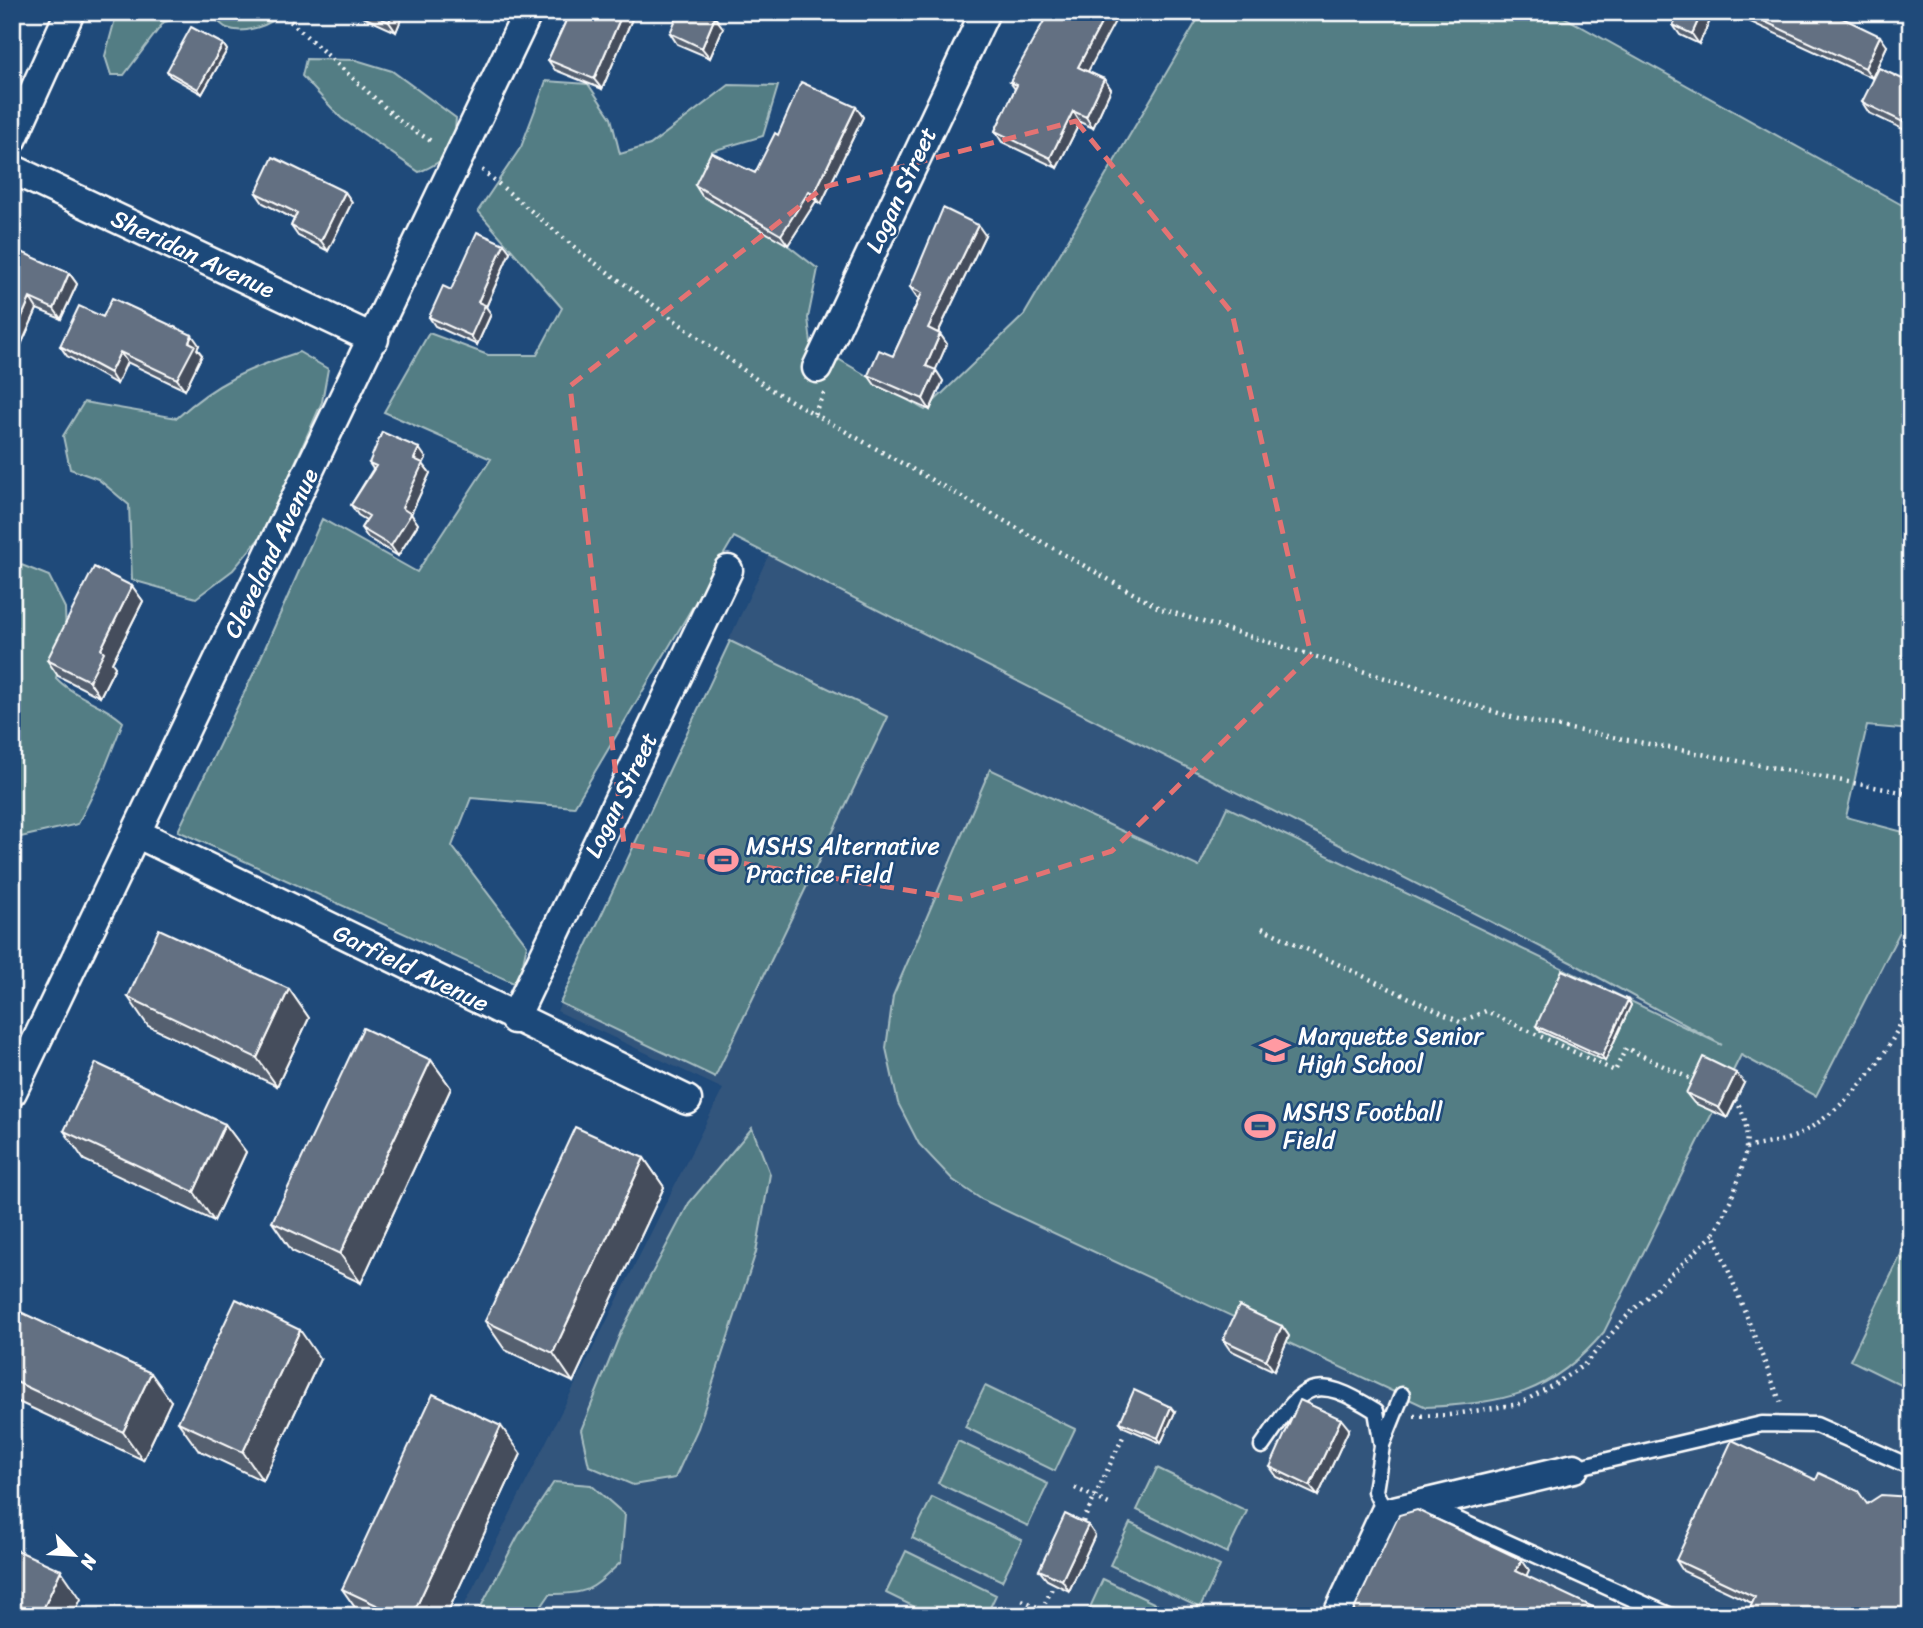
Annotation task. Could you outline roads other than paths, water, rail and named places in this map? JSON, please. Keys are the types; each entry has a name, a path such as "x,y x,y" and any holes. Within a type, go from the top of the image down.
{"street":[{"path":"12,140 70,12"},
{"name":"Cleveland Avenue","path":"12,1092 528,12"},
{"name":"Logan Street","path":"817,368 985,12"},
{"name":"Sheridan Avenue","path":"12,169 374,339"},
{"name":"Logan Street","path":"514,1019 729,570"},
{"name":"Garfield Avenue","path":"136,833 514,1019 687,1100"},
{"path":"1337,1616 1385,1513 1574,1468"}],"lane":[{"path":"1262,1446 1297,1396 1326,1386 1353,1396 1376,1411 1382,1446"},
{"path":"1385,1513 1375,1491 1382,1446 1402,1395"},
{"path":"1574,1468 1762,1424 1816,1424 1911,1467"},
{"path":"1423,1504 1671,1616"}],"place":[{"name":"MSHS Alternative Practice Field","path":"723,860"},
{"name":"Marquette Senior High School","path":"1275,1050"},
{"name":"MSHS Football Field","path":"1260,1126"}]}
